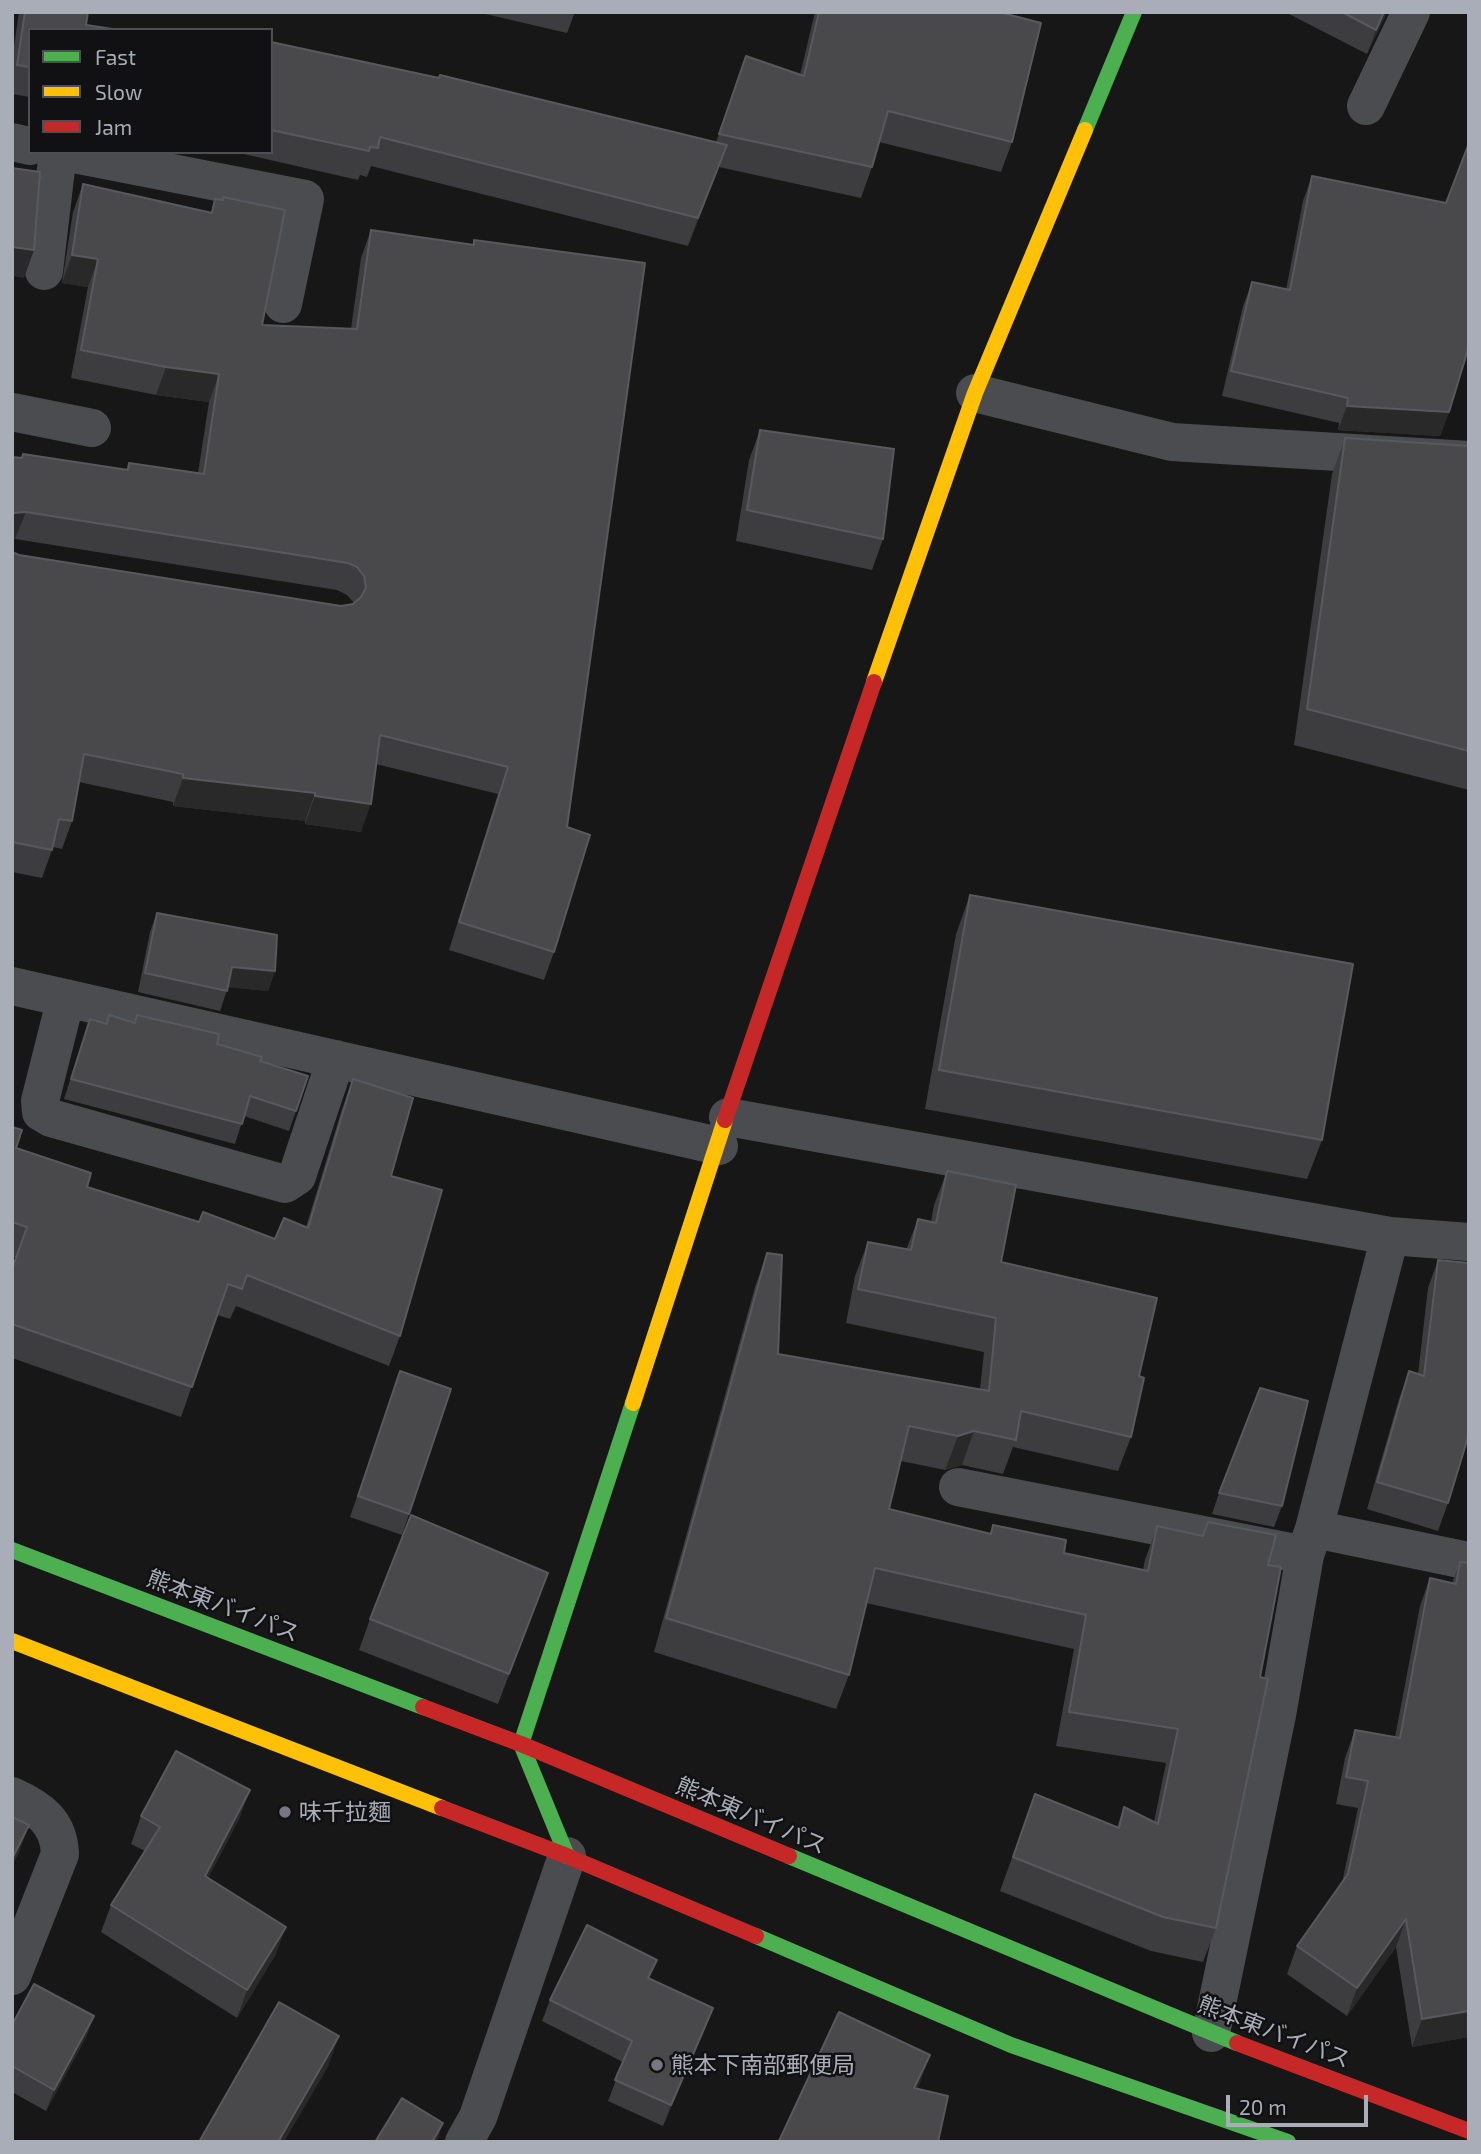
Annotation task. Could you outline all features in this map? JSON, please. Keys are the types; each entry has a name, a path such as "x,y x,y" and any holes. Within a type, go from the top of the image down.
{"main road":[{"path":"567,1856 521,1744 783,943 975,393 1134,12"},
{"name":"熊本東バイパス","path":"12,1550 521,1744 1211,2033 1469,2130"},
{"path":"12,1641 567,1856 1011,2045 1288,2142"}],"street":[{"path":"1366,106 1410,12"},
{"path":"44,271 58,154"},
{"path":"74,154 305,199 283,304"},
{"path":"975,393 1172,442 1469,460"},
{"path":"12,412 92,428"},
{"path":"12,986 336,1059 723,1131 1390,1236 1469,1242"},
{"path":"66,998 40,1101 41,1112 51,1118 285,1184 297,1176 336,1059"},
{"path":"1211,2033 1278,1715 1310,1542 1390,1236"},
{"path":"958,1487 1310,1542 1469,1561"},
{"path":"12,1796 43,1811 60,1841 60,1854 12,1976"},
{"path":"464,2142 478,2117 567,1856"}],"building":[{"path":"25,12 88,12 86,25 106,28 28,28 28,67 17,65"},
{"path":"819,12 999,12 1041,23 1012,142 888,111 872,167 719,134 746,56 804,76"},
{"path":"1342,12 1384,12 1376,30"},
{"path":"273,42 439,78 440,75 727,145 698,218 380,137 378,148 370,147 369,151 273,130"},
{"path":"1469,143 1469,346 1449,412 1347,406 1348,398 1231,371 1252,282 1290,290 1312,176 1446,203"},
{"path":"12,168 40,172 34,250 12,247"},
{"path":"83,184 212,213 215,199 223,200 223,197 285,210 262,325 357,329 371,230 474,245 474,240 645,263 567,827 590,835 554,952 459,922 508,767 380,735 371,804 315,796 315,793 183,778 183,774 84,754 72,821 59,819 52,850 12,842 12,552 341,606 353,604 366,588 364,576 357,567 348,563 26,512 12,515 12,457 22,458 23,454 128,470 129,463 204,474 219,374 166,367 81,350 98,259 72,255"},
{"path":"760,430 894,449 883,539 747,510"},
{"path":"1345,438 1469,446 1469,751 1307,709"},
{"path":"970,895 1353,964 1322,1140 939,1070"},
{"path":"157,913 277,935 275,971 232,967 227,991 145,973"},
{"path":"109,1015 135,1023 137,1015 219,1034 217,1044 262,1057 260,1061 308,1076 296,1111 250,1096 242,1124 71,1079 90,1019 107,1024"},
{"path":"353,1079 413,1098 391,1176 442,1190 400,1336 247,1275 242,1289 228,1284 192,1387 12,1324 12,1269 27,1227 12,1222 12,1127 22,1130 16,1148 91,1173 87,1187 199,1222 203,1212 275,1239 284,1218 308,1228"},
{"path":"947,1171 1016,1185 1001,1262 1157,1298 1139,1376 1144,1378 1131,1437 1021,1411 1016,1440 974,1431 958,1436 909,1426 889,1509 991,1534 993,1525 1066,1540 1064,1553 1148,1571 1157,1526 1203,1536 1208,1522 1276,1535 1268,1565 1281,1567 1260,1677 1268,1679 1216,1928 1163,1917 1013,1857 1035,1794 1119,1828 1124,1807 1158,1824 1178,1729 1069,1712 1086,1615 875,1568 849,1675 666,1618 767,1253 782,1255 778,1354 989,1391 996,1318 858,1289 868,1242 911,1250 918,1219 936,1223"},
{"path":"1438,1260 1469,1263 1469,1434 1448,1503 1377,1482 1409,1371 1424,1376"},
{"path":"400,1371 451,1389 409,1514 358,1496"},
{"path":"1260,1388 1308,1401 1282,1506 1219,1493"},
{"path":"411,1515 548,1573 509,1674 370,1619"},
{"path":"1460,1562 1469,1563 1469,2011 1422,2019 1406,1919 1357,1988 1297,1946 1348,1874 1368,1781 1346,1777 1355,1730 1400,1738 1430,1578 1456,1584"},
{"path":"176,1751 250,1790 205,1876 286,1927 247,1990 111,1905 160,1827 141,1816"},
{"path":"12,1817 29,1825 12,1859"},
{"path":"587,1925 657,1960 648,1978 713,2008 671,2105 615,2080 632,2041 550,2000"},
{"path":"34,1984 94,2016 54,2090 12,2066 12,2025"},
{"path":"279,2002 339,2036 278,2142 199,2142"},
{"path":"839,2012 930,2055 914,2088 948,2096 938,2142 779,2141"},
{"path":"402,2098 443,2123 432,2142 375,2142"}],"traffic: fast":[{"path":"1085,130 1134,12"},
{"path":"567,1856 521,1744 633,1403"},
{"path":"12,1550 423,1707"},
{"path":"789,1856 1237,2043"},
{"path":"756,1936 1011,2045 1288,2142"}],"traffic: slow":[{"path":"874,682 975,393 1085,130"},
{"path":"633,1403 725,1120"},
{"path":"12,1641 442,1808"}],"traffic: jam":[{"path":"725,1120 874,682"},
{"path":"423,1707 521,1744 789,1856"},
{"path":"442,1808 567,1856 756,1936"},
{"path":"1237,2043 1469,2131"}],"place":[{"name":"味千拉麵","path":"285,1812"},
{"name":"熊本下南部郵便局","path":"657,2065"}]}
